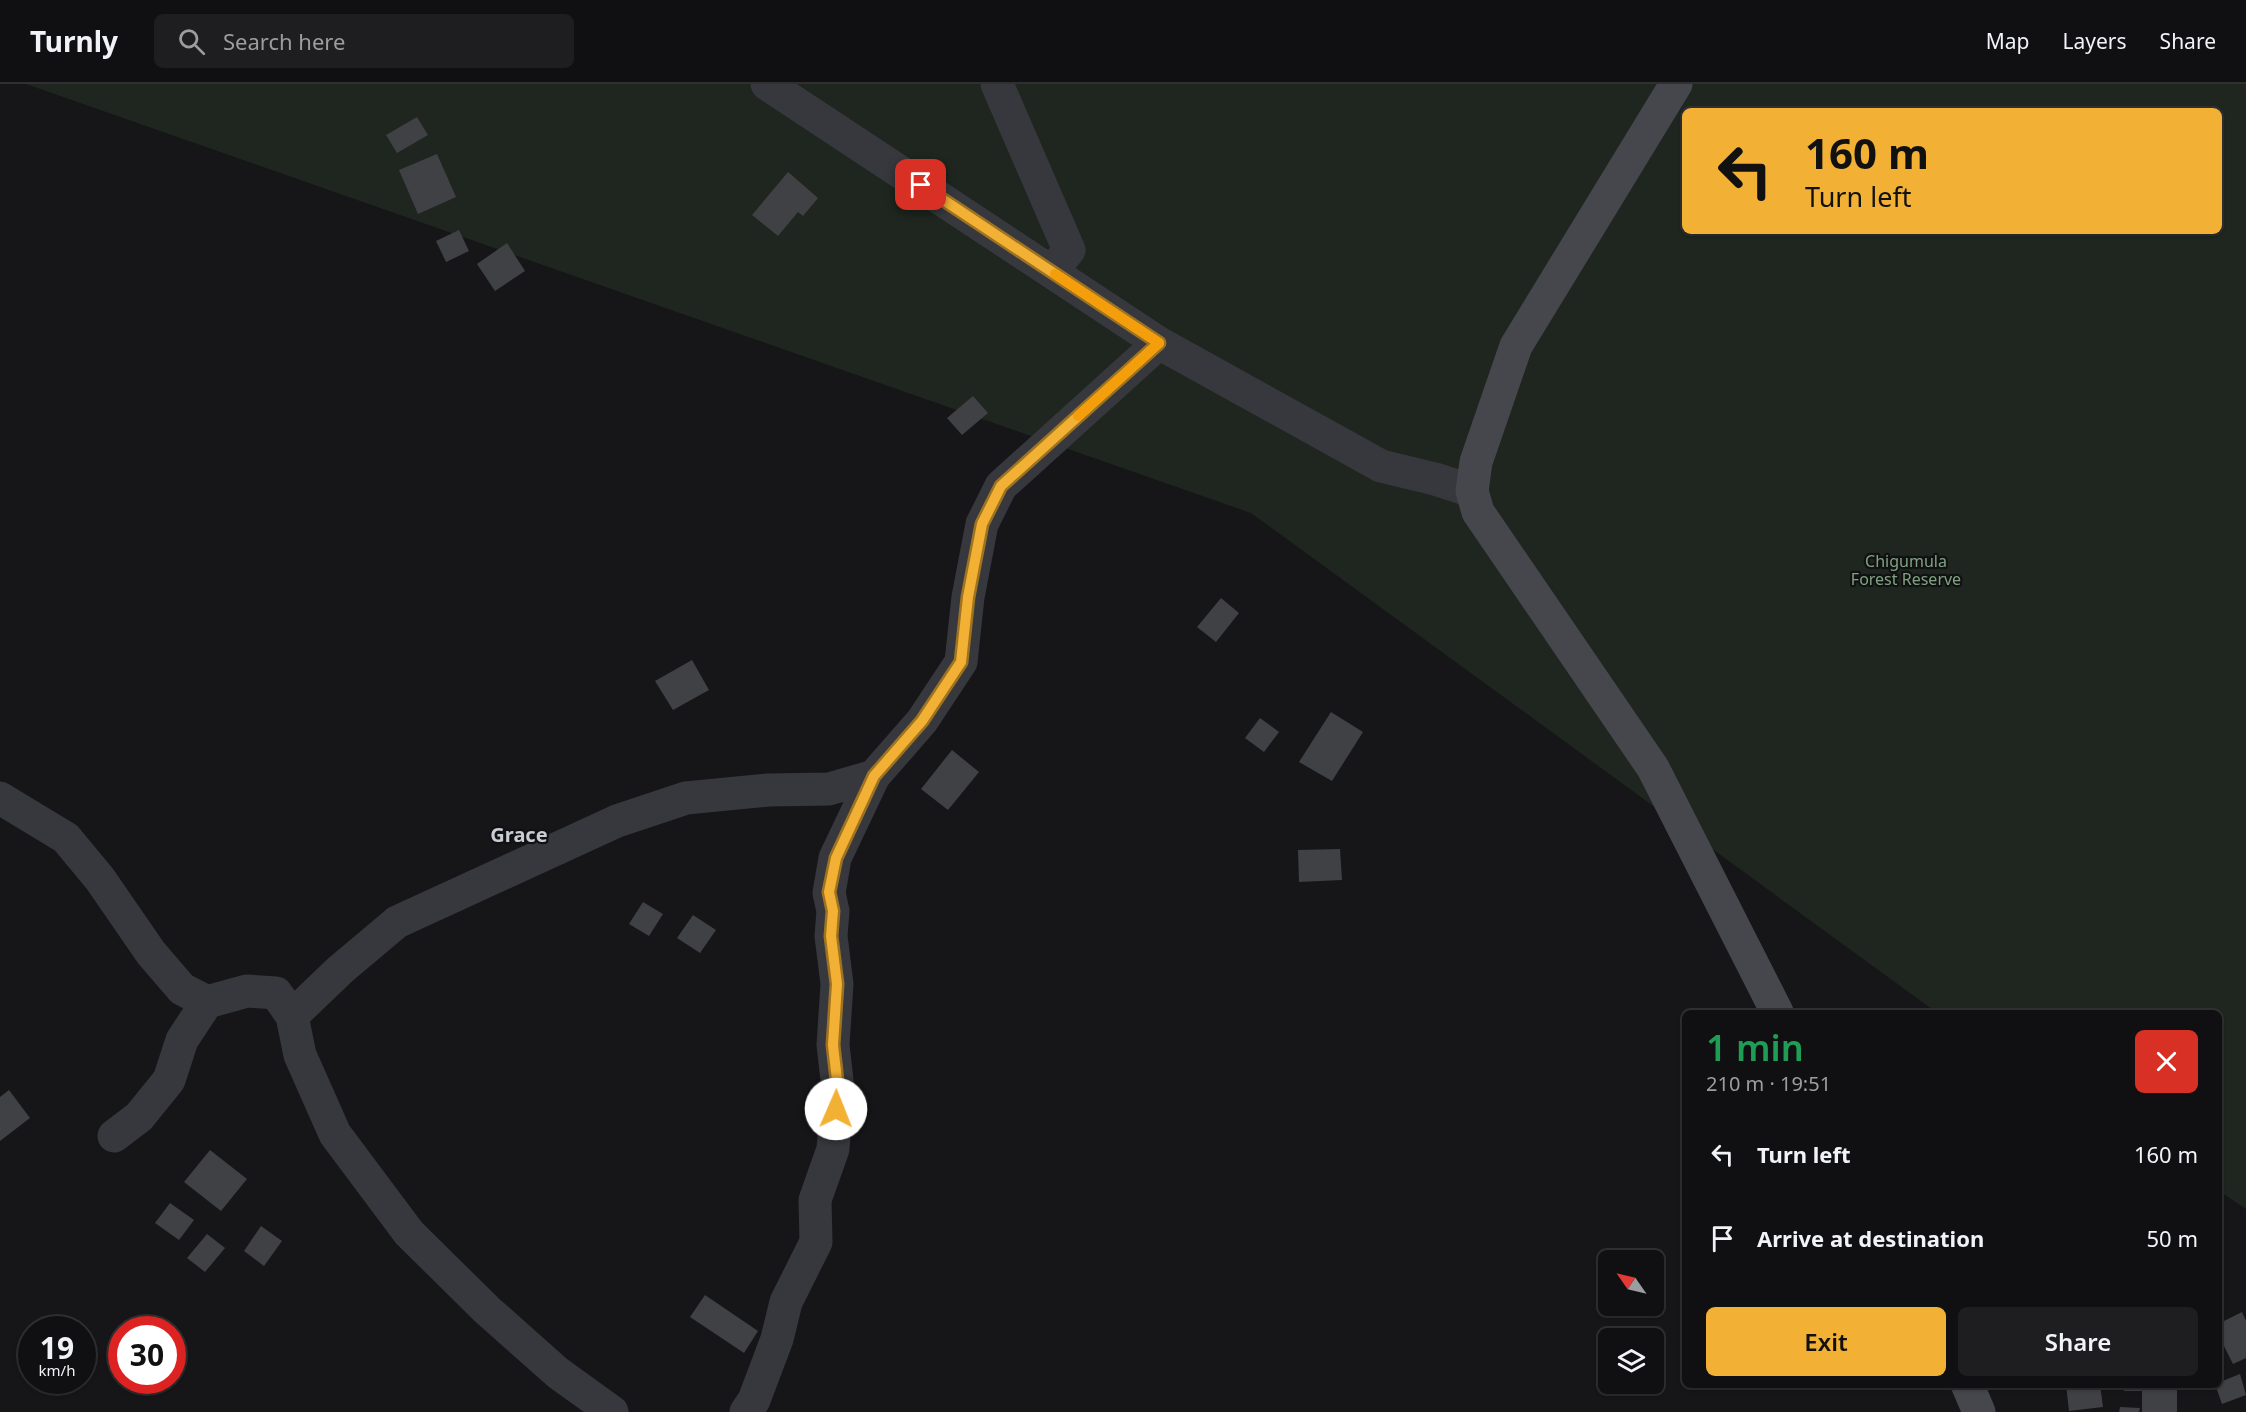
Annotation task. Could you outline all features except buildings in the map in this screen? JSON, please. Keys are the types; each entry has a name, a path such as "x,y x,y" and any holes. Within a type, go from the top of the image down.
{"street":[{"path":"997,84 1069,250 1052,272"},
{"path":"1676,84 1516,346 1476,462 1472,491 1478,512 1653,768 1776,1010"},
{"path":"785,89 1159,343 1381,466 1436,478 1472,491"},
{"path":"746,1412 754,1400 777,1340 786,1302 816,1242 815,1200 833,1149 838,1089 833,1045 837,984 831,936 833,911 829,892 836,858 874,776 922,721 961,662 968,597 982,524 1001,486 1159,343"},
{"path":"292,1016 340,970 397,922 617,821 686,798 768,790 829,789 874,776"},
{"path":"0,798 66,838 100,879 159,962 182,989 207,1002"},
{"path":"114,1136 139,1117 169,1080 182,1040 207,1002 247,991 276,993 292,1016 300,1055 335,1134 409,1233 487,1310 558,1373 612,1412"},
{"path":"1969,1388 1979,1412"}],"green space":[{"name":"Chigumula Forest Reserve","path":"26,84 2246,84 2246,1209 2222,1193 2222,1010 1933,1010 1251,513"}],"slow traffic":[{"path":"1055,274 1159,343 1078,416"}],"district":[{"name":"Grace","path":"519,835"}],"route":[{"path":"836,1109 838,1089 833,1045 837,984 831,936 833,911 829,892 836,858 852,818 874,776 922,721 961,662 968,597 982,524 1001,486 1159,343 921,185"}]}
